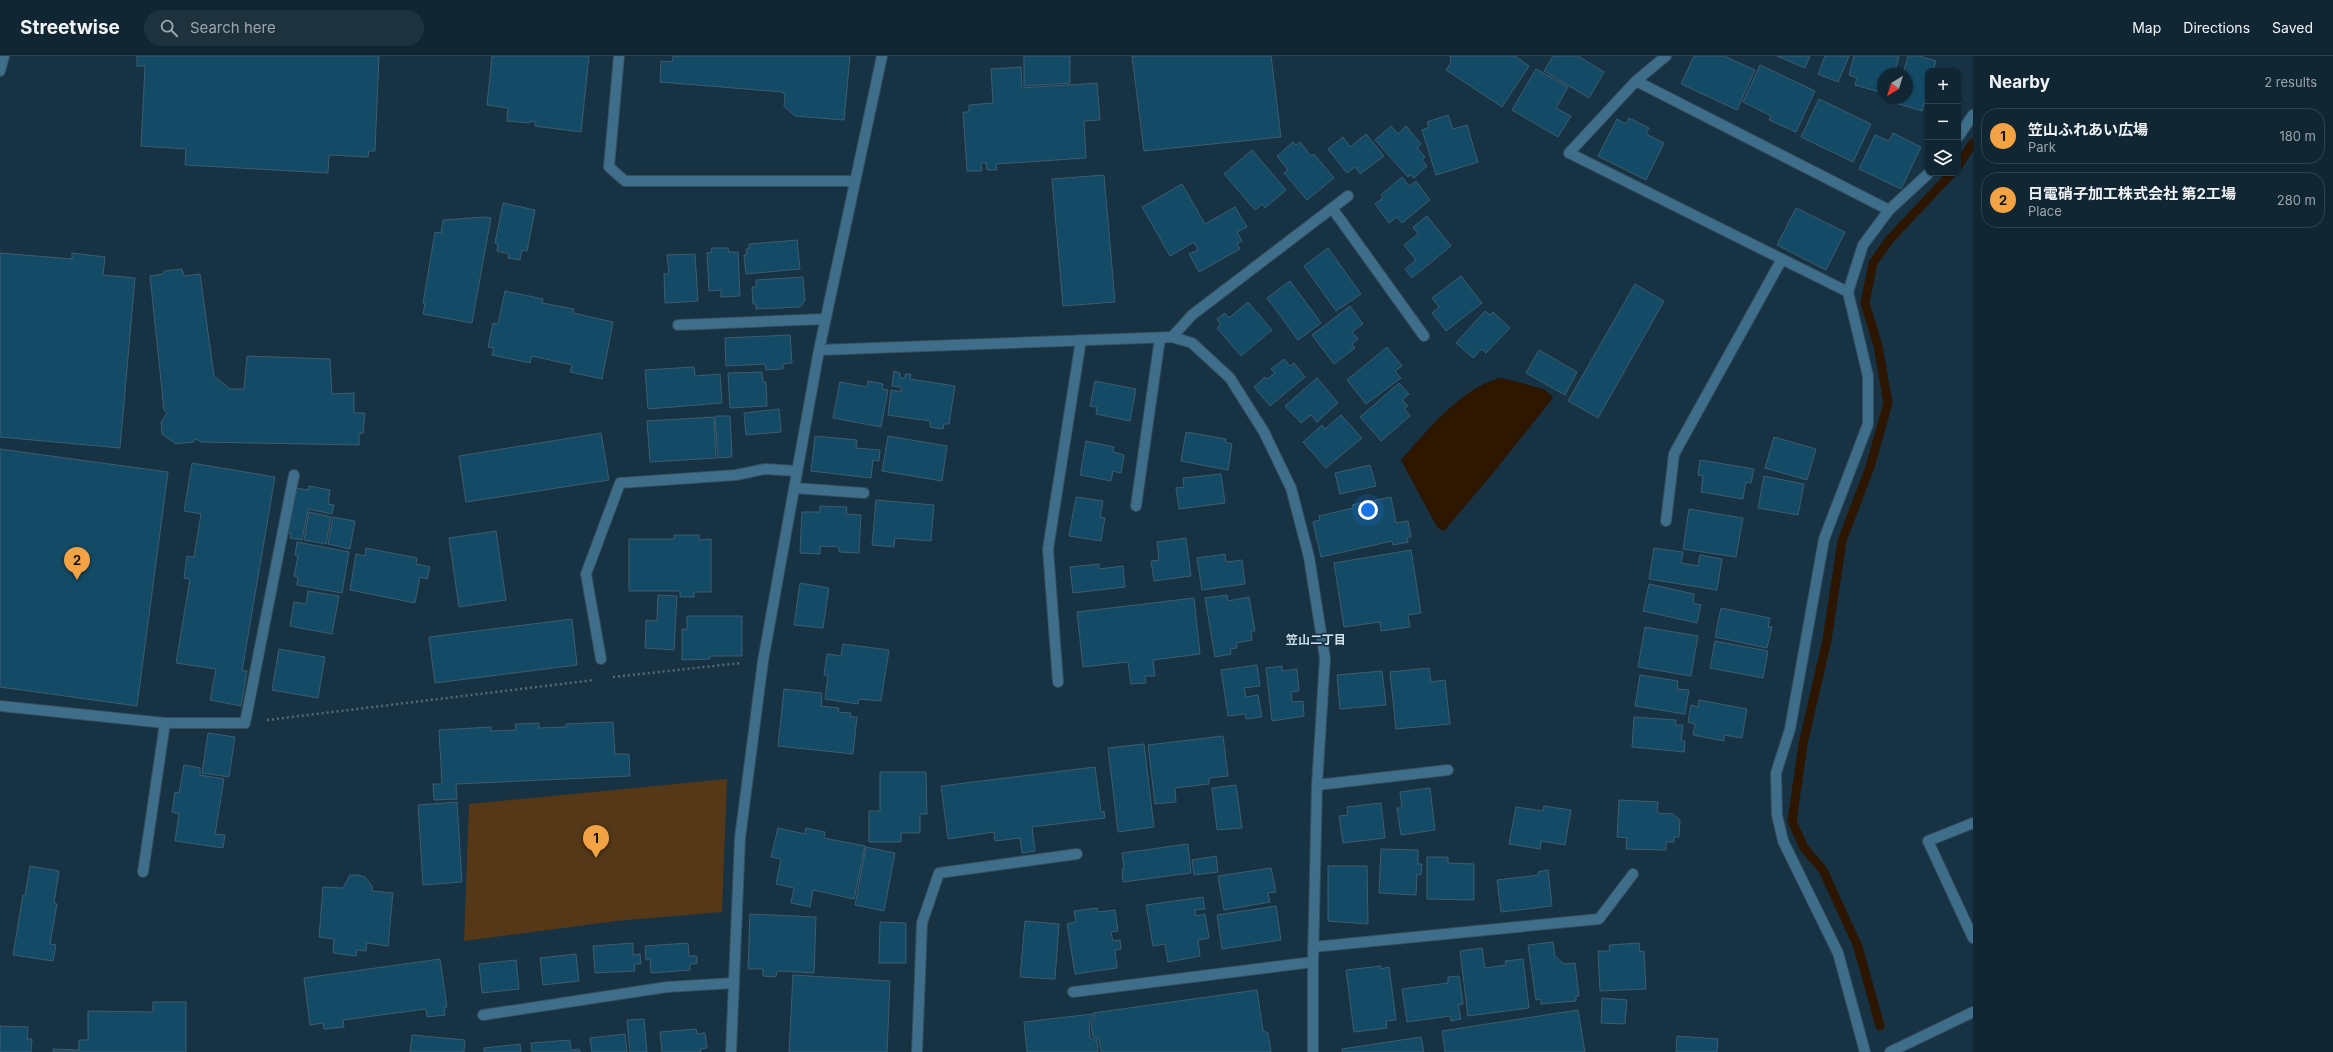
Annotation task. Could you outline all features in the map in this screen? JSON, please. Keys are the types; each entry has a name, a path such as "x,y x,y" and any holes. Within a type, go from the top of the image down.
{"street":[{"path":"0,71 4,56"},
{"path":"619,56 609,168 625,180 854,181"},
{"path":"731,1052 740,838 763,661 819,350 882,56"},
{"path":"1666,56 1636,81 1569,153 1848,292"},
{"path":"1636,81 1889,210"},
{"path":"1961,132 1973,115"},
{"path":"1865,1052 1838,953 1783,841 1776,808 1776,773 1790,729 1824,540 1868,424 1868,376 1848,292 1863,245 1889,210 1926,176"},
{"path":"1172,337 1192,315 1348,196"},
{"path":"1332,208 1424,336"},
{"path":"1666,521 1674,454 1782,259"},
{"path":"678,325 826,319"},
{"path":"819,350 1172,337 1192,343 1230,378 1264,432 1292,488 1309,557 1325,658 1317,785 1313,947 1313,1052"},
{"path":"1136,506 1160,338"},
{"path":"1058,682 1048,549 1081,340"},
{"path":"601,658 586,574 620,483 736,475 765,469 797,471"},
{"path":"0,706 165,723 245,722 294,475"},
{"path":"794,488 864,493"},
{"path":"143,872 165,723"},
{"path":"1317,785 1448,770"},
{"path":"1973,823 1928,841 1973,938"},
{"path":"917,1052 922,923 939,873 1077,854"},
{"path":"1313,947 1599,919 1633,874"},
{"path":"1073,992 1313,962"},
{"path":"483,1014 667,987 734,983"},
{"path":"1890,1052 1973,1012"}],"path":[{"path":"608,678 763,661"},
{"path":"245,722 600,679"}],"shaded area":[{"path":"1499,378 1543,389 1553,398 1444,531 1437,527 1401,460 1457,401 1484,384"},
{"path":"727,779 722,912 616,921 464,941 469,804"}],"building":[{"path":"137,56 379,56 375,151 369,151 368,157 329,155 328,173 185,165 186,149 141,146 145,66 137,66"},
{"path":"492,56 589,56 581,132 535,126 535,122 530,121 530,123 507,121 508,108 487,105"},
{"path":"673,56 850,56 844,120 795,116 784,106 785,95 782,92 660,82 661,61 672,62"},
{"path":"1024,56 1070,56 1070,83 1024,86"},
{"path":"1132,56 1271,56 1281,137 1144,151"},
{"path":"1450,56 1515,56 1529,66 1502,107 1446,70 1451,63"},
{"path":"1553,56 1578,56 1604,72 1589,98 1544,71"},
{"path":"1694,56 1724,56 1755,70 1737,110 1681,84"},
{"path":"1777,56 1810,56 1805,68"},
{"path":"1825,56 1849,56 1838,82 1818,74"},
{"path":"1854,56 1899,56 1896,68 1877,68 1877,91 1855,85 1857,78 1849,75"},
{"path":"1908,56 1919,56 1936,61 1934,68 1925,68 1925,100 1922,111 1898,104 1913,104 1913,68 1905,68"},
{"path":"1760,65 1815,91 1796,132 1769,120 1771,116 1743,102"},
{"path":"1021,67 1022,88 1097,83 1100,120 1084,121 1086,158 996,164 997,170 987,170 986,163 981,163 982,171 967,171 963,112 969,112 969,105 993,103 991,69"},
{"path":"1536,69 1568,87 1556,108 1571,116 1558,137 1512,110"},
{"path":"1819,99 1871,124 1853,162 1801,137"},
{"path":"1448,115 1453,129 1467,125 1478,162 1436,175 1422,130 1429,127 1427,122"},
{"path":"1629,118 1649,128 1646,134 1664,143 1646,180 1598,156 1617,119 1626,124"},
{"path":"1391,126 1398,134 1406,126 1421,144 1417,148 1425,157 1422,160 1427,166 1414,178 1410,175 1408,177 1375,140"},
{"path":"1893,133 1921,147 1901,189 1859,169 1875,135 1889,141"},
{"path":"1366,134 1384,156 1360,174 1355,167 1347,173 1328,149 1343,137 1350,147"},
{"path":"1293,142 1296,145 1300,142 1311,156 1314,154 1334,178 1307,200 1284,173 1288,170 1277,156"},
{"path":"1252,150 1286,190 1265,208 1262,204 1255,210 1224,174"},
{"path":"1104,175 1115,302 1063,306 1052,179"},
{"path":"1402,177 1409,186 1416,181 1430,200 1402,223 1397,217 1389,223 1375,204 1383,198 1381,195"},
{"path":"1182,184 1205,224 1235,207 1247,227 1237,232 1242,241 1237,244 1240,249 1199,272 1189,254 1198,250 1194,242 1170,256 1142,207"},
{"path":"503,203 535,210 527,251 522,250 520,260 508,258 509,254 497,251 498,244 495,243"},
{"path":"1796,208 1845,232 1826,270 1777,245"},
{"path":"1427,216 1451,246 1412,278 1405,269 1416,260 1404,245 1418,234 1413,227"},
{"path":"485,217 491,218 472,323 423,314 425,304 423,303 435,232 441,233 443,220"},
{"path":"797,240 800,269 746,274 744,255 747,254 746,249 749,249 749,244"},
{"path":"711,248 728,248 729,252 738,252 740,296 721,297 721,290 709,291 707,253 712,252"},
{"path":"1328,248 1361,294 1336,311 1304,266"},
{"path":"0,253 72,259 72,253 105,257 103,275 135,278 120,448 0,437"},
{"path":"695,254 698,301 665,303 664,274 669,274 667,255"},
{"path":"182,269 184,276 200,274 214,376 230,389 244,389 247,356 330,359 332,394 354,393 354,413 365,413 363,433 359,434 359,445 201,442 196,439 193,442 176,444 162,434 161,422 167,413 164,410 150,276 163,274 164,271"},
{"path":"1461,276 1482,303 1446,331 1432,313 1439,307 1432,298"},
{"path":"803,277 805,301 800,307 756,309 756,304 753,304 752,287 756,287 756,280"},
{"path":"1290,281 1321,323 1298,340 1267,298"},
{"path":"1635,284 1664,301 1598,418 1568,401"},
{"path":"505,291 543,299 542,303 574,309 573,313 613,322 602,379 570,372 572,365 532,356 530,363 492,355 494,348 488,347 493,323 498,324"},
{"path":"1248,302 1272,330 1241,356 1217,328 1221,325 1217,319 1225,313 1229,318"},
{"path":"1350,306 1363,324 1352,332 1358,339 1352,344 1355,348 1334,364 1312,335"},
{"path":"1485,311 1490,315 1493,312 1510,328 1486,353 1482,349 1473,358 1456,343"},
{"path":"790,335 792,363 783,364 783,369 766,370 765,364 726,366 725,338"},
{"path":"1387,347 1402,366 1395,371 1401,378 1366,404 1347,380"},
{"path":"1539,350 1577,372 1565,395 1526,373"},
{"path":"1284,359 1290,366 1294,363 1305,377 1270,406 1254,387 1265,377 1267,379 1275,373 1271,369"},
{"path":"694,367 695,376 720,374 722,403 648,409 645,370"},
{"path":"894,371 900,373 900,378 905,378 905,374 911,374 910,379 955,386 949,424 944,424 943,429 930,427 930,421 888,415 891,390 901,392 901,387 892,386"},
{"path":"762,372 763,382 766,382 767,406 730,408 728,373"},
{"path":"1317,378 1338,403 1317,422 1311,415 1301,423 1285,406"},
{"path":"868,381 883,384 882,389 888,390 881,427 833,418 840,382 867,387"},
{"path":"1095,381 1136,389 1130,421 1096,414 1097,407 1090,406"},
{"path":"1399,383 1409,394 1402,400 1408,406 1404,408 1410,416 1381,441 1360,417"},
{"path":"779,409 781,432 746,435 744,413"},
{"path":"1341,415 1362,438 1326,468 1303,442 1322,425 1325,429"},
{"path":"715,416 730,416 732,457 718,458"},
{"path":"714,417 716,458 650,462 647,421"},
{"path":"1186,432 1226,439 1225,442 1232,444 1228,470 1181,461"},
{"path":"601,433 609,480 466,502 459,456"},
{"path":"815,436 857,440 856,448 880,450 879,461 873,460 871,478 811,471"},
{"path":"888,436 947,446 942,481 882,471"},
{"path":"1774,437 1816,449 1807,480 1765,468"},
{"path":"1086,441 1114,447 1113,452 1124,455 1121,473 1113,471 1111,481 1080,475"},
{"path":"0,449 168,472 137,706 0,687"},
{"path":"1700,460 1754,469 1751,483 1746,482 1743,499 1701,492 1703,476 1698,475"},
{"path":"192,463 275,477 242,671 247,671 241,706 210,700 216,669 176,663 190,579 184,578 187,556 194,557 201,514 184,511"},
{"path":"1370,465 1376,486 1340,494 1335,473"},
{"path":"1221,474 1225,503 1179,509 1176,488 1184,487 1183,478"},
{"path":"1764,476 1804,484 1798,515 1758,508"},
{"path":"309,486 330,490 328,504 334,505 332,514 308,509 302,540 290,538 291,533 287,533 296,488 308,490"},
{"path":"1076,497 1103,501 1100,517 1105,518 1101,541 1069,536"},
{"path":"1391,497 1396,523 1408,521 1411,537 1407,538 1408,542 1393,545 1392,541 1321,557 1313,522 1320,520 1319,516 1353,508 1352,505"},
{"path":"876,500 934,505 931,541 895,538 894,547 872,545"},
{"path":"820,506 847,507 846,514 861,515 859,553 839,552 839,547 820,546 820,554 800,553 802,512 820,512"},
{"path":"1689,509 1743,518 1736,557 1683,549"},
{"path":"309,512 331,517 326,544 304,540"},
{"path":"333,517 355,521 350,549 328,544"},
{"path":"496,531 506,600 459,607 449,538"},
{"path":"674,535 699,535 699,540 711,539 711,592 694,592 694,597 680,597 680,591 629,591 629,539 674,539"},
{"path":"1186,538 1191,576 1154,581 1151,561 1159,560 1157,542"},
{"path":"297,542 349,552 342,593 297,585 298,577 294,576 298,556 295,555"},
{"path":"366,548 417,558 416,564 430,567 427,579 420,577 415,603 350,590 356,554 365,556"},
{"path":"1654,548 1683,552 1681,563 1698,566 1700,555 1722,559 1717,590 1649,579"},
{"path":"1411,550 1421,613 1408,615 1410,627 1381,631 1380,622 1344,627 1334,563"},
{"path":"1225,554 1226,562 1242,560 1245,584 1202,590 1197,558"},
{"path":"1099,564 1099,569 1123,566 1125,587 1073,593 1070,567"},
{"path":"800,583 829,588 823,628 794,625"},
{"path":"1649,584 1694,594 1693,603 1701,605 1697,623 1643,611"},
{"path":"308,591 339,596 332,634 290,626 294,602 306,604"},
{"path":"658,595 677,596 674,650 645,648 646,620 657,621"},
{"path":"1227,595 1228,601 1249,597 1255,631 1251,631 1252,640 1236,643 1237,648 1230,649 1231,654 1215,657 1205,598"},
{"path":"1194,598 1200,654 1153,660 1155,676 1145,676 1146,683 1131,684 1128,662 1083,667 1077,612"},
{"path":"1721,608 1770,618 1768,627 1772,627 1767,648 1715,637"},
{"path":"687,616 742,616 742,656 710,656 710,659 682,660 682,629 687,630"},
{"path":"572,619 577,665 435,683 429,637"},
{"path":"1645,627 1698,636 1691,676 1638,667"},
{"path":"1715,641 1768,651 1763,678 1710,668"},
{"path":"843,644 889,650 881,701 859,699 858,704 825,699 828,676 824,675 827,654 841,656"},
{"path":"279,649 325,657 318,698 272,690"},
{"path":"1257,665 1260,686 1244,688 1246,697 1258,695 1262,717 1246,719 1245,714 1228,716 1221,670"},
{"path":"1282,666 1282,671 1297,669 1299,691 1291,692 1292,702 1303,701 1304,716 1272,721 1266,668"},
{"path":"1429,668 1431,682 1445,680 1450,724 1396,729 1390,672"},
{"path":"1382,671 1386,705 1340,709 1337,675"},
{"path":"1640,675 1678,681 1677,689 1689,690 1685,714 1635,706"},
{"path":"784,689 822,693 821,706 839,708 838,712 851,713 850,717 857,717 853,754 778,746"},
{"path":"1699,700 1747,709 1742,738 1724,735 1724,741 1693,735 1695,724 1688,722 1691,705 1698,707"},
{"path":"1634,717 1676,720 1675,725 1683,725 1681,741 1685,741 1684,752 1632,747"},
{"path":"613,722 615,754 629,754 630,776 456,784 457,799 434,800 433,784 442,784 439,730 491,727 491,731 516,730 515,724 539,723 539,728 566,727 566,724"},
{"path":"208,733 235,737 229,777 202,773"},
{"path":"1223,736 1228,776 1209,778 1209,784 1175,788 1176,802 1155,804 1148,745"},
{"path":"1144,744 1154,827 1118,832 1108,748"},
{"path":"184,765 200,768 200,775 224,779 215,834 225,835 223,848 175,841 179,814 172,812 175,792 179,793"},
{"path":"1095,767 1101,812 1104,811 1105,818 1032,827 1035,851 1022,853 1020,838 995,841 994,832 948,839 941,786"},
{"path":"880,772 926,772 927,814 920,814 920,833 901,833 901,842 869,842 869,811 880,811"},
{"path":"1236,785 1242,828 1217,830 1212,788"},
{"path":"1430,788 1435,830 1401,835 1397,808 1402,808 1400,792"},
{"path":"1619,800 1658,802 1657,813 1673,814 1680,820 1679,837 1674,837 1674,842 1666,842 1666,850 1626,849 1627,838 1617,837"},
{"path":"457,802 462,882 423,885 418,805"},
{"path":"1381,803 1385,838 1343,843 1339,816 1348,815 1347,807"},
{"path":"1544,806 1571,810 1565,845 1541,841 1540,849 1509,844 1516,807 1543,811"},
{"path":"778,828 805,834 806,828 825,832 824,838 865,846 854,899 813,890 810,907 791,903 794,888 776,884 781,859 771,857"},
{"path":"1188,844 1191,873 1123,882 1122,869 1124,869 1122,853"},
{"path":"866,847 895,853 884,911 855,905"},
{"path":"1381,849 1418,850 1418,864 1422,864 1421,875 1417,874 1416,895 1379,893"},
{"path":"1216,856 1218,872 1194,875 1192,860"},
{"path":"1427,857 1448,857 1448,863 1474,864 1474,900 1427,899"},
{"path":"30,866 59,871 54,903 57,904 50,944 56,945 53,961 13,955 23,895 25,896"},
{"path":"1328,866 1367,866 1368,924 1328,921"},
{"path":"1271,868 1276,892 1268,893 1270,902 1224,910 1218,876"},
{"path":"1548,870 1552,906 1501,912 1497,880 1539,875 1538,872"},
{"path":"350,875 365,877 372,886 372,891 393,893 388,946 367,943 366,951 357,950 356,956 333,953 334,939 319,937 323,887 343,888"},
{"path":"1203,897 1205,909 1195,910 1196,916 1205,914 1209,938 1198,940 1200,956 1168,962 1165,944 1153,946 1146,905"},
{"path":"1276,906 1281,940 1222,949 1217,915"},
{"path":"1097,908 1098,912 1115,910 1118,931 1111,932 1113,941 1120,940 1121,949 1115,950 1117,968 1075,974 1067,924 1076,922 1074,911"},
{"path":"750,914 816,917 814,973 777,971 776,977 763,976 763,969 748,969"},
{"path":"1025,921 1059,924 1055,979 1020,977"},
{"path":"880,922 906,923 906,963 879,963"},
{"path":"1553,942 1555,956 1564,964 1575,963 1579,996 1576,996 1576,1001 1541,1004 1541,999 1536,1000 1528,945"},
{"path":"633,943 633,955 640,954 641,964 634,964 635,971 595,973 593,946"},
{"path":"688,943 689,956 697,956 697,964 690,964 690,970 651,973 650,959 646,960 645,946"},
{"path":"1639,943 1640,952 1644,951 1646,989 1600,991 1598,951 1610,951 1609,945"},
{"path":"1482,948 1485,968 1506,965 1505,961 1523,959 1529,1008 1468,1016 1460,951"},
{"path":"576,954 579,981 543,985 540,958"},
{"path":"440,959 447,1007 444,1007 445,1015 427,1017 426,1009 343,1020 344,1027 324,1029 323,1023 310,1025 304,978"},
{"path":"516,960 519,989 482,993 479,964"},
{"path":"1381,966 1381,969 1389,967 1396,1020 1386,1021 1387,1028 1354,1032 1346,970"},
{"path":"793,975 890,981 887,1052 789,1052"},
{"path":"1459,976 1463,1004 1458,1005 1461,1019 1451,1021 1450,1016 1407,1022 1402,989 1448,983 1448,977"},
{"path":"1257,990 1263,1031 1268,1033 1271,1052 1101,1052 1099,1040 1093,1037 1091,1022 1095,1017 1093,1013"},
{"path":"1602,998 1627,1000 1625,1024 1601,1023"},
{"path":"153,1002 186,1002 186,1052 53,1052 53,1049 79,1050 79,1040 88,1040 88,1011 153,1012"},
{"path":"1578,1010 1585,1052 1445,1052 1442,1031"},
{"path":"1092,1014 1093,1017 1089,1021 1090,1038 1097,1041 1098,1052 1027,1052 1024,1022"},
{"path":"644,1019 647,1052 630,1052 627,1020"},
{"path":"0,1026 28,1027 27,1039 32,1039 31,1052 0,1052"},
{"path":"696,1029 697,1034 705,1033 707,1048 700,1049 701,1052 662,1052 660,1032"},
{"path":"625,1034 627,1052 592,1052 590,1038"},
{"path":"412,1035 465,1040 464,1052 410,1052"},
{"path":"1677,1036 1718,1039 1717,1052 1676,1052"},
{"path":"1421,1037 1424,1052 1342,1052 1342,1049"},
{"path":"570,1040 571,1050 579,1049 580,1052 532,1052 531,1043"},
{"path":"520,1044 521,1052 484,1052 484,1048"}],"waterway":[{"path":"1961,161 1973,143"},
{"path":"1880,1026 1858,947 1823,870 1804,848 1792,821 1803,744 1827,640 1842,541 1870,467 1888,403 1878,346 1865,303 1873,263 1890,239 1949,176"}],"place":[{"name":"日電硝子加工株式会社 第2工場","path":"77,580"},
{"name":"笠山ふれあい広場","path":"596,858"}],"district":[{"name":"笠山二丁目","path":"1316,640"}]}
